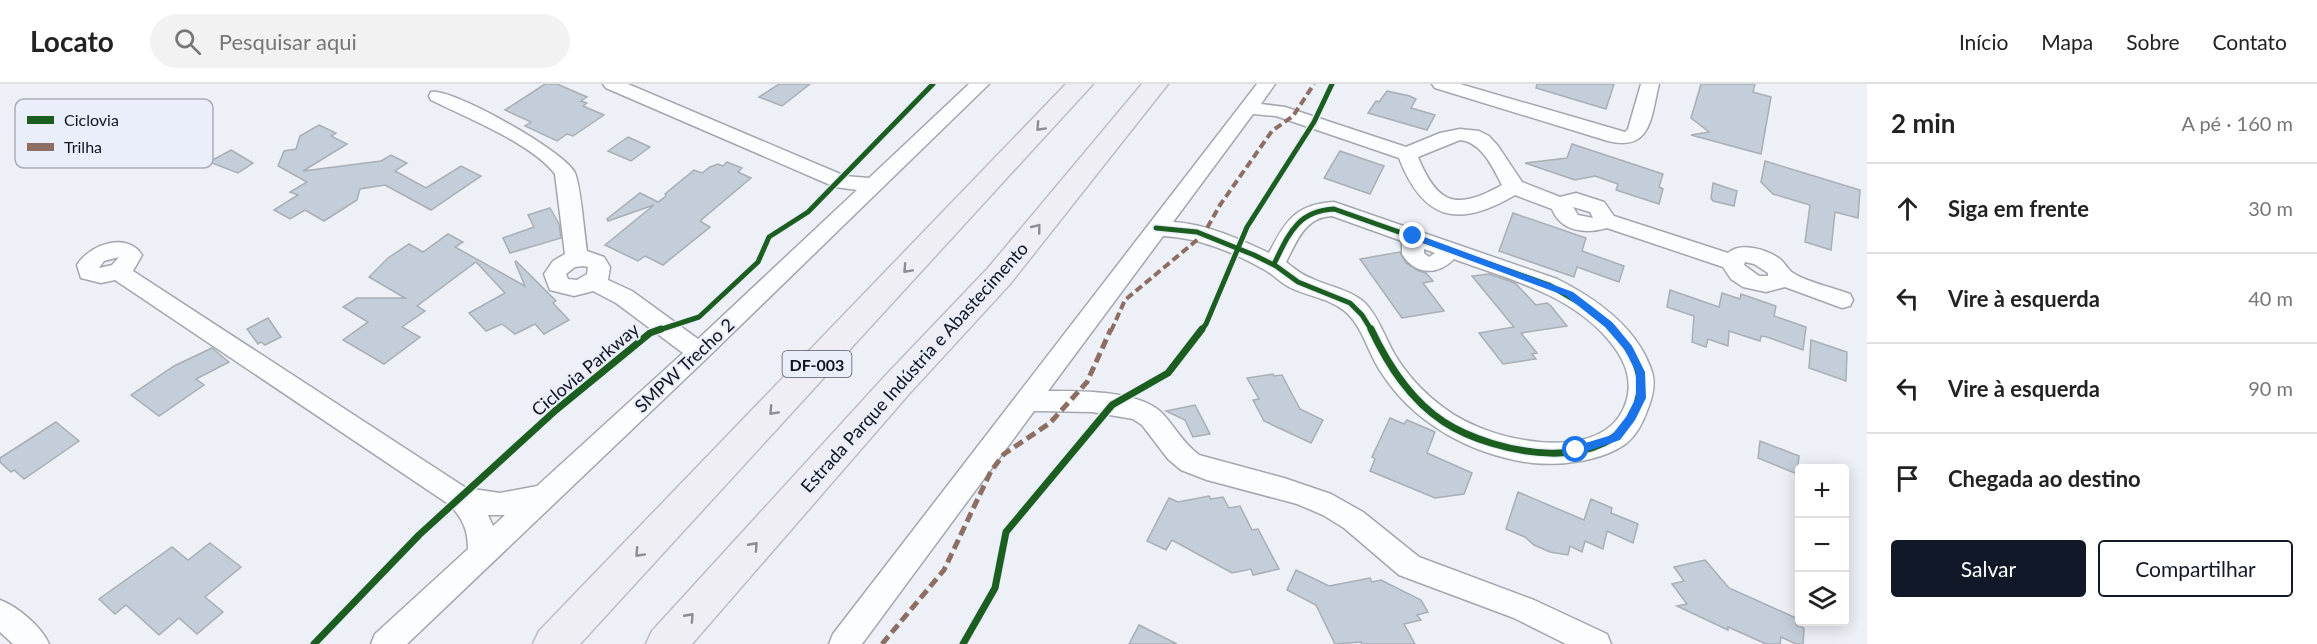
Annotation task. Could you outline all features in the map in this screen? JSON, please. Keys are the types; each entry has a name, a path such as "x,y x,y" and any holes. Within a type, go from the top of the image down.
{"highway":[{"name":"DF-003","path":"553,644 1080,84"},
{"name":"Estrada Parque Indústria e Abastecimento","path":"666,644 897,385 999,276 1155,84"}],"street":[{"path":"612,84 858,188"},
{"path":"1441,84 1615,137 1629,138 1637,132 1650,84"},
{"name":"SMPW Trecho 2","path":"386,644 699,352 858,188 977,85"},
{"path":"438,96 545,153 562,167 565,173 577,259"},
{"path":"844,644 1257,96 1278,111 1407,154 1454,134 1476,136 1494,151 1514,188 1562,205 1563,214 1582,225 1596,225 1604,220 1732,262 1737,272 1751,281 1775,284 1781,277 1842,300"},
{"path":"1407,154 1433,201 1450,209 1476,206 1514,188"},
{"path":"1156,228 1189,230 1274,264 1299,283 1337,297 1356,309 1392,370 1443,421 1473,436 1543,453 1576,450 1616,438 1630,420 1641,398 1641,372 1629,348 1608,325 1569,294 1451,249 1341,210 1316,209 1304,215 1294,228 1274,264"},
{"path":"1171,210 1189,230"},
{"path":"585,258 597,262 600,272 592,282 578,288 563,287 555,279 558,269 577,259 585,258"},
{"path":"117,271 459,497 475,513 482,532 482,552"},
{"path":"592,282 624,297 699,352"},
{"path":"1026,401 1070,402 1134,408 1151,417 1176,453 1186,461 1199,467 1290,492 1335,508 1350,518 1393,556 1409,566 1524,609 1596,644"},
{"path":"459,497 491,506 516,503 544,495"},
{"path":"0,613 34,644"}],"building":[{"path":"545,84 557,84 587,97 581,101 587,103 583,106 604,115 573,136 567,134 557,141 525,126 531,122 505,110"},
{"path":"779,84 810,84 782,106 759,97"},
{"path":"1537,84 1614,84 1606,109 1536,88"},
{"path":"1701,84 1755,84 1753,92 1771,97 1761,154 1691,135 1709,132 1691,118"},
{"path":"1387,91 1416,99 1411,108 1435,115 1427,130 1368,113"},
{"path":"319,125 336,133 331,136 347,144 303,171 381,161 391,155 407,163 395,171 426,188 461,166 481,176 431,210 385,185 360,189 357,200 324,221 305,210 290,219 274,210 298,195 290,192 307,182 278,166 284,151 296,149 300,136"},
{"path":"628,137 650,147 631,161 608,151"},
{"path":"1572,144 1663,174 1659,187 1663,189 1659,204 1616,190 1618,184 1595,176 1575,180 1525,163 1567,158"},
{"path":"231,150 253,163 238,173 213,164 213,160"},
{"path":"1340,151 1384,166 1370,194 1324,178"},
{"path":"1765,161 1860,190 1858,218 1835,212 1831,250 1805,242 1810,205 1773,194 1761,182"},
{"path":"727,162 742,168 738,172 751,178 700,221 710,227 663,265 645,256 638,261 605,245 654,205 608,221 607,219 640,193 658,202 694,170 702,173 710,167 718,164 723,166"},
{"path":"1713,183 1737,191 1734,206 1713,201 1711,198"},
{"path":"550,208 559,224 561,238 510,253 503,238 534,227 528,215"},
{"path":"1513,213 1586,238 1582,251 1624,266 1619,282 1577,267 1574,277 1499,251"},
{"path":"448,234 463,242 455,247 525,286 516,261 556,301 553,303 569,320 544,334 535,324 515,334 502,324 486,331 469,313 505,293 476,262 417,306 425,311 402,327 420,337 384,364 343,340 368,322 343,307 357,298 405,298 369,277 388,258 409,244 423,252"},
{"path":"1400,252 1406,263 1426,273 1433,281 1423,283 1444,311 1402,318 1360,259"},
{"path":"1489,274 1515,283 1536,305 1547,303 1567,326 1521,333 1537,353 1532,354 1536,359 1503,364 1479,333 1514,327 1472,276"},
{"path":"1670,290 1719,307 1722,293 1740,299 1741,294 1776,306 1774,316 1806,327 1803,350 1767,337 1761,336 1760,341 1729,331 1728,346 1708,339 1706,347 1692,342 1694,316 1667,307"},
{"path":"268,318 281,337 265,345 261,342 258,344 247,329"},
{"path":"1811,340 1847,352 1846,381 1809,368"},
{"path":"212,348 229,362 196,379 204,385 159,416 131,395 174,366"},
{"path":"1273,374 1274,376 1282,375 1300,409 1323,420 1311,443 1264,421 1253,400 1259,399 1247,378"},
{"path":"1195,405 1210,434 1193,437 1185,420 1166,411"},
{"path":"1390,418 1404,424 1407,420 1435,432 1427,453 1472,473 1464,494 1435,498 1370,471 1375,459 1372,457"},
{"path":"56,422 79,441 24,479 14,470 11,472 0,462 0,458"},
{"path":"1760,441 1799,456 1798,464 1795,464 1795,473 1758,458"},
{"path":"1518,492 1584,520 1591,499 1612,508 1611,513 1638,524 1633,543 1607,531 1603,549 1585,541 1582,552 1570,546 1568,555 1550,552 1534,545 1525,537 1506,529"},
{"path":"1209,496 1211,499 1223,497 1229,508 1240,506 1252,530 1258,529 1279,569 1253,575 1251,569 1232,573 1172,540 1166,550 1147,541 1169,498 1178,502"},
{"path":"210,543 241,567 205,597 223,612 197,634 179,618 159,635 126,605 115,614 99,599 172,547 188,560"},
{"path":"1705,560 1729,588 1795,618 1795,626 1804,628 1803,644 1796,644 1781,637 1780,644 1766,644 1728,627 1728,630 1677,606 1687,604 1672,584 1684,581 1674,567"},
{"path":"1296,570 1329,586 1370,578 1372,582 1381,580 1421,600 1428,612 1417,615 1421,620 1404,624 1415,644 1362,644 1361,642 1335,644 1316,605 1287,590"},
{"path":"1139,625 1177,644 1129,644"}],"marked path":[{"path":"882,644 944,570 991,471 1004,454 1050,423 1087,382 1125,300 1203,235 1220,205 1272,131 1293,116 1314,84"}],"cycle path":[{"name":"Ciclovia Parkway","path":"314,644 419,535 556,410 650,333 699,317 758,262 769,237 808,212 933,84"},
{"path":"963,644 995,588 1006,532 1112,405 1168,373 1206,324 1247,227 1314,122 1332,84"},
{"path":"1156,228 1188,230 1219,240 1272,264 1298,282 1350,303 1367,322 1383,356 1393,371 1417,398 1444,422 1479,439 1532,452 1571,452 1614,438 1621,433 1632,418 1641,387 1639,370 1633,356 1614,330 1602,319 1576,300 1549,285 1334,209 1321,210 1303,218 1290,234 1274,264"}],"route":[{"path":"1413,236 1569,294 1608,325 1629,348 1641,372 1641,398 1630,420 1616,438 1576,450"}]}
